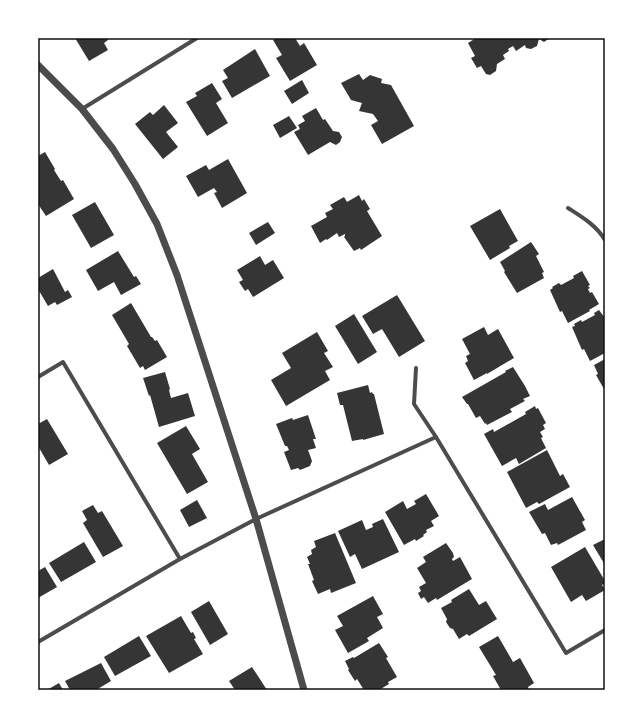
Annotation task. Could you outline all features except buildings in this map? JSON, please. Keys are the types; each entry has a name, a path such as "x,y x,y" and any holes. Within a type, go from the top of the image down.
{"street":[{"path":"82,109 197,38"},
{"path":"38,65 82,109 113,149 135,184 157,224 177,275 256,519 304,690"},
{"path":"568,208 589,221 600,232 605,240"},
{"path":"38,377 62,362 180,560"},
{"path":"416,368 414,404 436,437 566,653 605,630"},
{"path":"38,642 180,560 256,519 436,437"}]}
